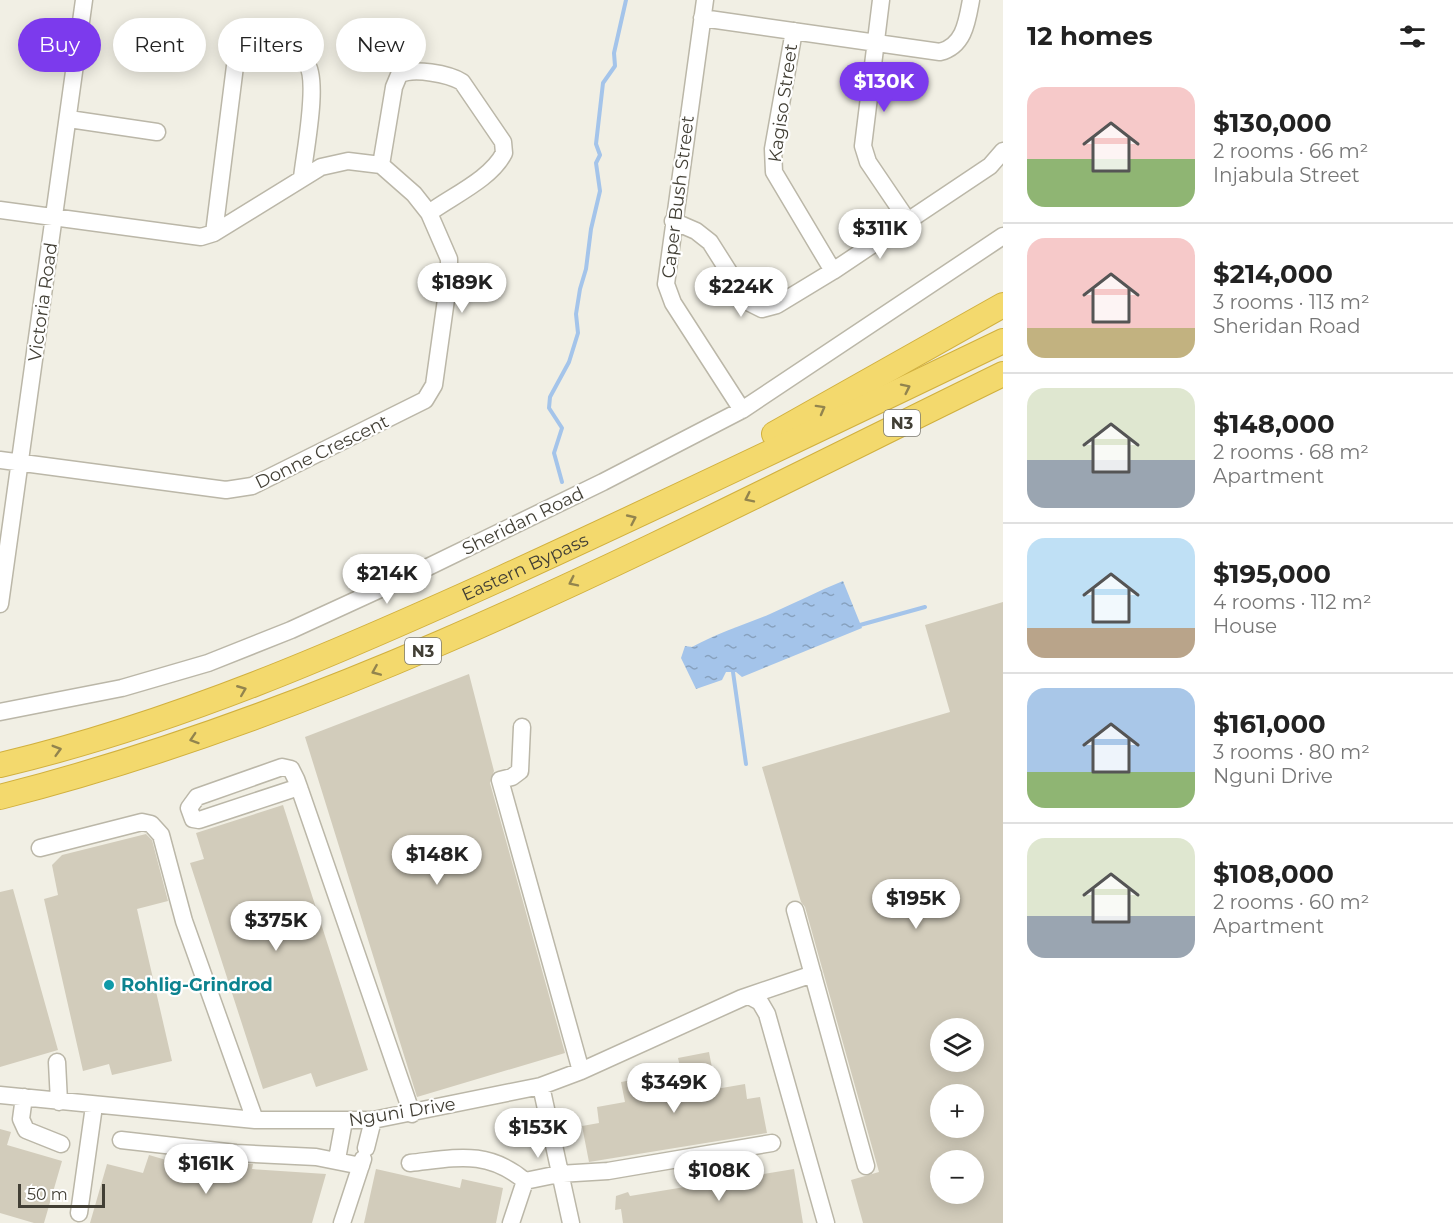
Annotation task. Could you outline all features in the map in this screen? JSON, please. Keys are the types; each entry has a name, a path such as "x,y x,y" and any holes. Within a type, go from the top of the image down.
{"highway":[{"path":"664,504 728,459 1003,305"},
{"name":"Eastern Bypass","path":"0,765 133,729 201,706 370,638 664,504 1003,341"},
{"name":"Eastern Bypass","path":"0,796 231,727 377,672 531,603 1003,374"}],"street":[{"name":"Victoria Road","path":"0,604 84,0"},
{"name":"Caper Bush Street","path":"705,0 666,274 668,293 742,410"},
{"path":"881,0 864,132 865,155 908,221"},
{"path":"702,18 931,53 948,50 959,41 971,0"},
{"name":"Kagiso Street","path":"794,32 772,163 778,182 833,271"},
{"path":"214,232 235,66 239,55 244,51 294,56 306,63 310,69 312,88 302,178"},
{"path":"0,210 195,237 214,232 302,178 335,163 348,161 381,165 394,87 399,75 410,71 452,78 462,82 503,142 504,153 495,166 429,213"},
{"path":"69,119 157,132"},
{"path":"673,221 704,235 748,302 754,307 769,308 833,271 990,166 1003,151"},
{"name":"Donne Crescent","path":"0,460 236,490 252,486 417,406 431,393 434,385 450,266 429,213 414,194 381,165"},
{"name":"Sheridan Road","path":"0,712 122,688 251,647 458,553 742,410 1003,236"},
{"path":"522,727 520,771 512,777 500,780 581,1071"},
{"path":"299,787 199,820 193,819 189,808 197,797 282,767 291,769 299,787 412,1114"},
{"path":"40,848 142,822 156,828 161,835 184,921 255,1120"},
{"path":"795,910 866,1166"},
{"name":"Nguni Drive","path":"0,1095 255,1120 373,1120 412,1114 542,1086 749,996 813,974"},
{"path":"749,996 760,1002 767,1014 826,1223"},
{"path":"57,1062 59,1102"},
{"path":"542,1086 571,1223"},
{"path":"24,1097 21,1119 26,1130 61,1144"},
{"path":"79,1213 94,1106"},
{"path":"342,1223 373,1120"},
{"path":"337,1160 344,1121"},
{"path":"121,1140 236,1153 337,1160 363,1158"},
{"path":"410,1163 478,1157 498,1163 525,1181 559,1174 608,1171 772,1143"},
{"path":"511,1223 525,1181"}],"water":[{"path":"843,581 862,628 742,677 736,672 726,672 722,680 696,689 681,658 685,646 692,647"}],"building":[{"path":"1003,602 1003,1223 863,1223 851,1180 879,1172 805,907 801,902 762,767 950,712 925,625"},
{"path":"469,674 494,771 490,783 565,1053 417,1097 305,737"},
{"path":"283,805 368,1070 316,1087 311,1073 263,1089 190,863 204,859 196,833"},
{"name":"Rohlig-Grindrod","path":"146,834 152,840 168,901 137,909 172,1061 112,1075 109,1064 83,1071 44,899 58,895 52,865 62,855"},
{"path":"13,889 58,1050 0,1067 0,892"},
{"path":"709,1052 716,1089 745,1084 747,1099 760,1097 767,1133 589,1162 582,1126 599,1123 597,1107 625,1102 621,1082 681,1071 678,1058"},
{"path":"0,1129 11,1132 7,1145 62,1161 44,1223 34,1223 0,1213"},
{"path":"149,1155 190,1167 192,1162 253,1164 252,1169 326,1174 312,1223 90,1223 107,1164 143,1173"},
{"path":"376,1169 460,1188 462,1179 503,1188 496,1223 364,1223"},
{"path":"794,1169 803,1223 623,1223 621,1209 615,1210 616,1196 628,1192 630,1196"}],"waterway":[{"path":"562,482 554,453 562,428 549,408 550,397 569,362 578,333 576,314 600,191 596,163 600,155 596,144 603,83 615,66 614,53 626,0"},
{"path":"860,625 925,607"},
{"path":"733,672 746,764"}],"place":[{"name":"Rohlig-Grindrod","path":"109,985"}]}
